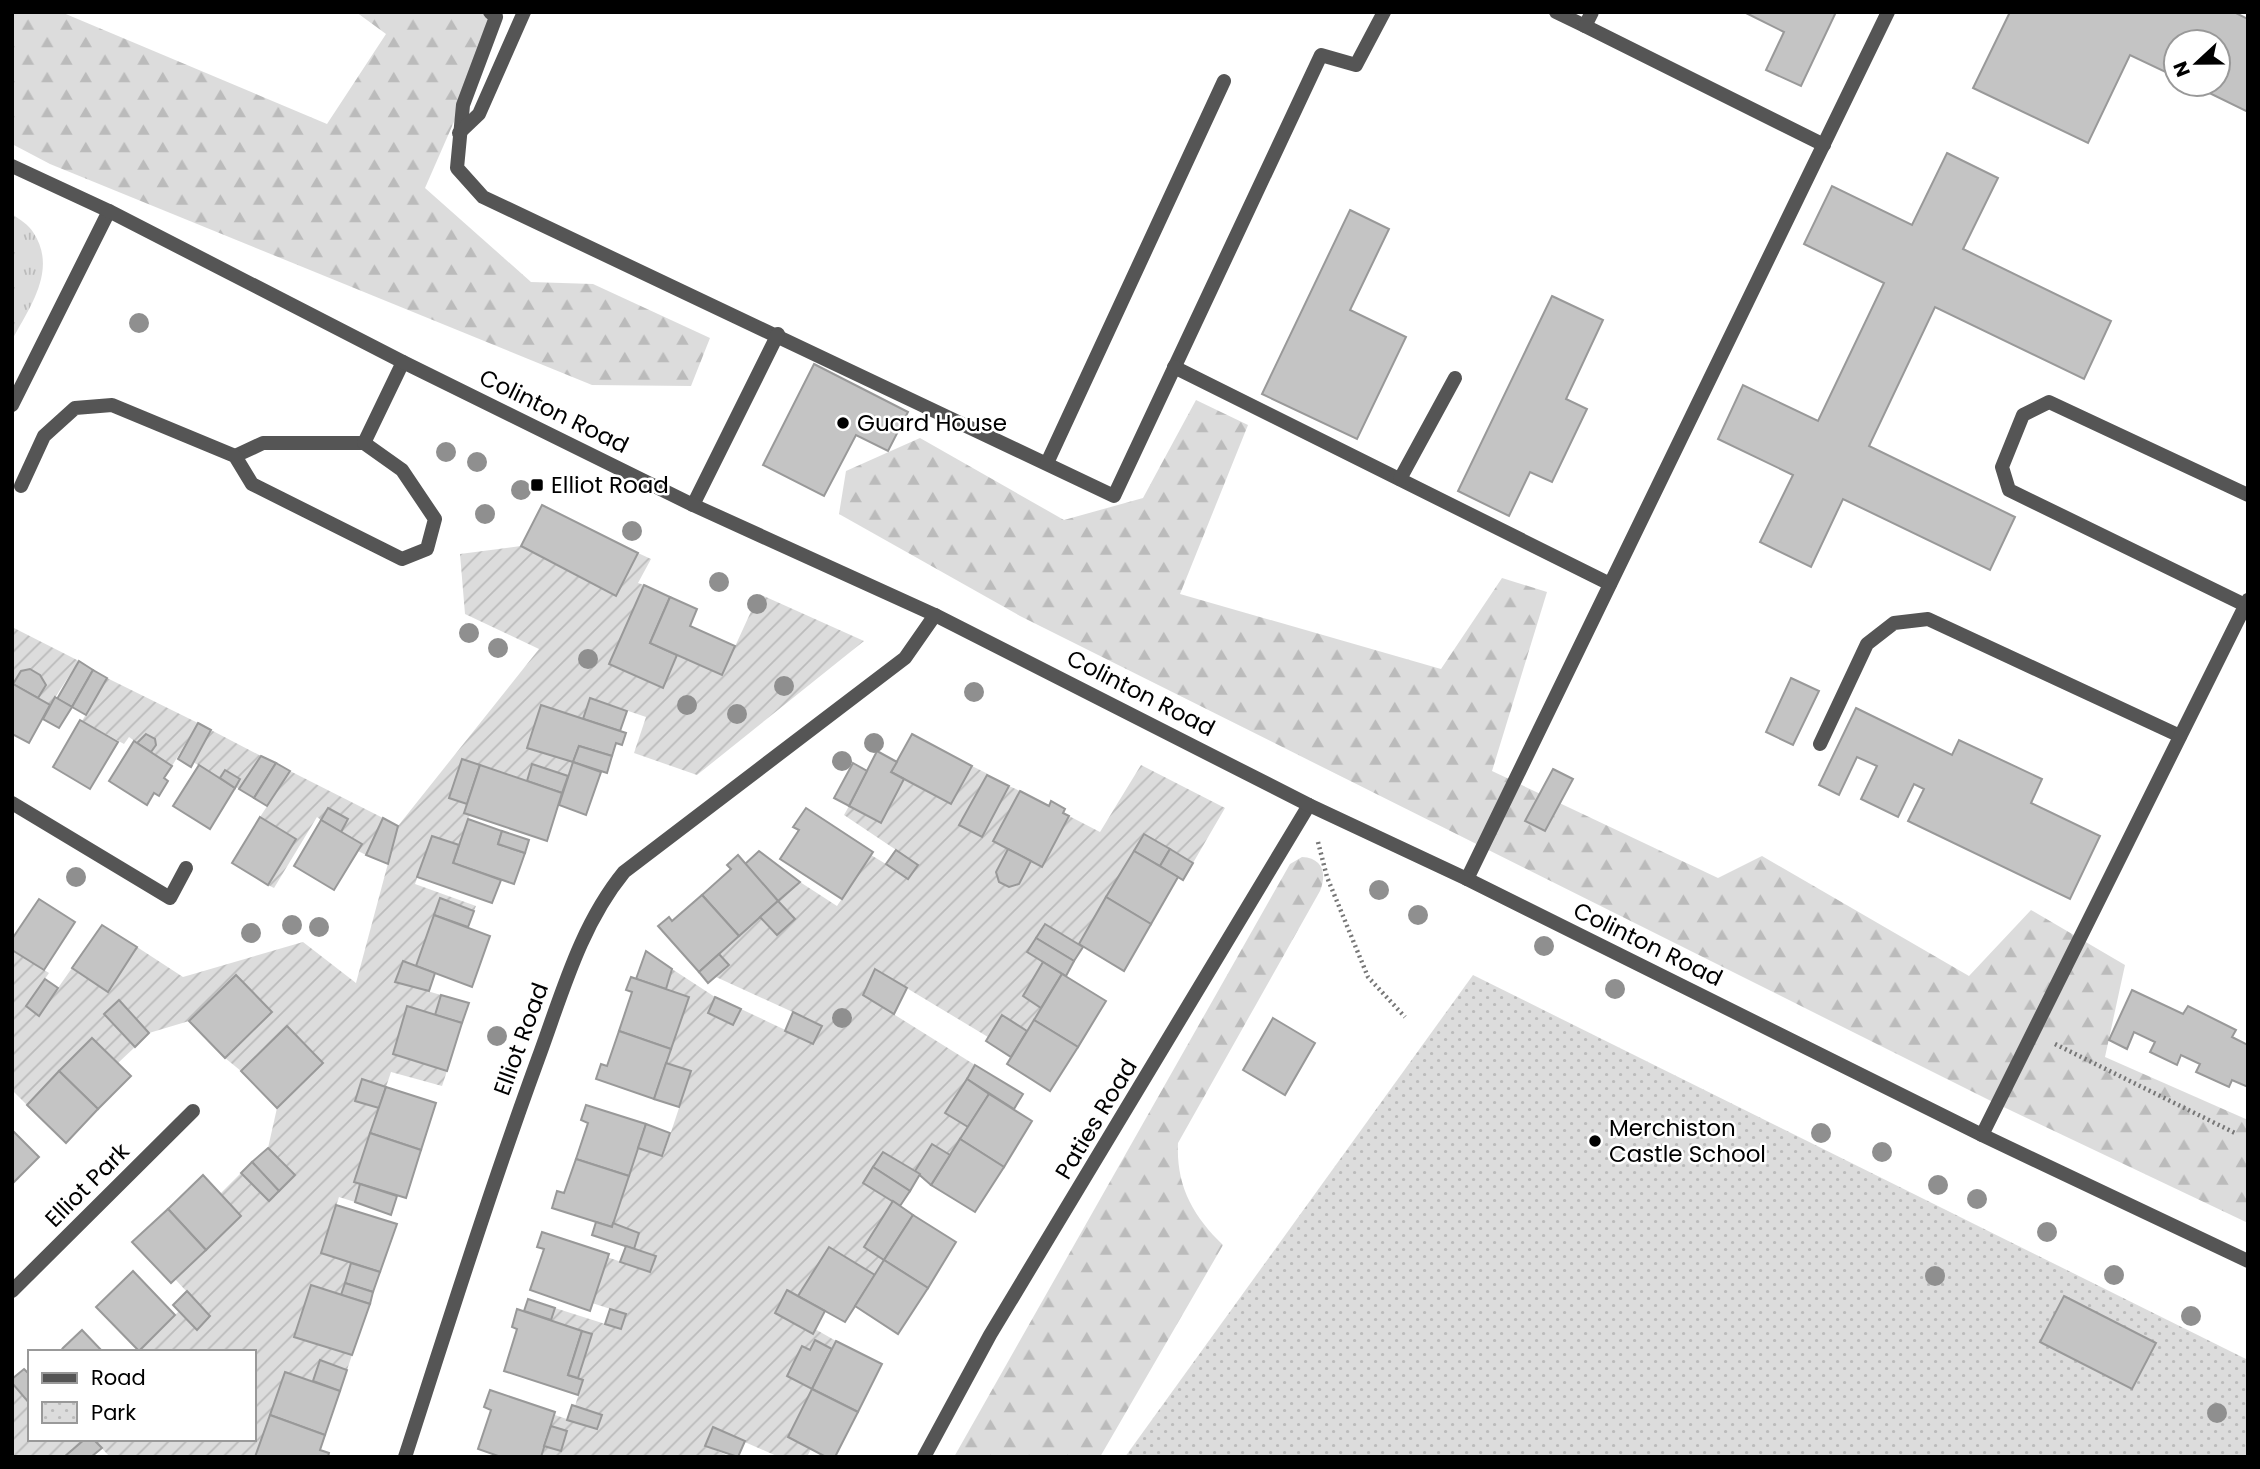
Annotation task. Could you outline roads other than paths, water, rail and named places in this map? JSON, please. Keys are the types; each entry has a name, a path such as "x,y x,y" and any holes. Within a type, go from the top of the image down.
{"street":[{"path":"490,12 496,17 463,106 457,168 483,197 778,334 1114,496 1321,55 1356,65 1384,12"},
{"path":"459,133 479,114 524,12"},
{"path":"1556,12 1824,145"},
{"path":"1585,26 1592,12"},
{"path":"1467,879 1888,12"},
{"path":"1047,463 1224,81"},
{"name":"Colinton Road","path":"12,166 109,211 403,362 694,505 935,615 1308,805 1467,879 1982,1135 2248,1261"},
{"path":"12,405 109,211"},
{"path":"694,505 778,334"},
{"path":"364,443 403,362"},
{"path":"1174,367 1610,584"},
{"path":"1400,479 1455,378"},
{"path":"1982,1135 2246,603 2009,491 2002,467 2023,415 2049,402 2248,495"},
{"path":"21,486 44,436 75,408 112,405 235,456 252,484 402,559 427,549 435,519 402,470 364,443 263,443 235,456"},
{"name":"Elliot Road","path":"405,1457 506,1144 574,960 590,922 607,894 624,872 898,664 935,615"},
{"path":"1820,744 1867,644 1894,623 1928,619 2180,736"},
{"path":"12,803 170,898 186,868"},
{"name":"Paties Road","path":"924,1457 990,1335 1308,805"},
{"name":"Elliot Park","path":"12,1291 193,1111"}],"place":[{"name":"Guard House","path":"843,423"},
{"name":"Elliot Road","path":"537,485"},
{"name":"Merchiston Castle School","path":"1595,1141"}]}
